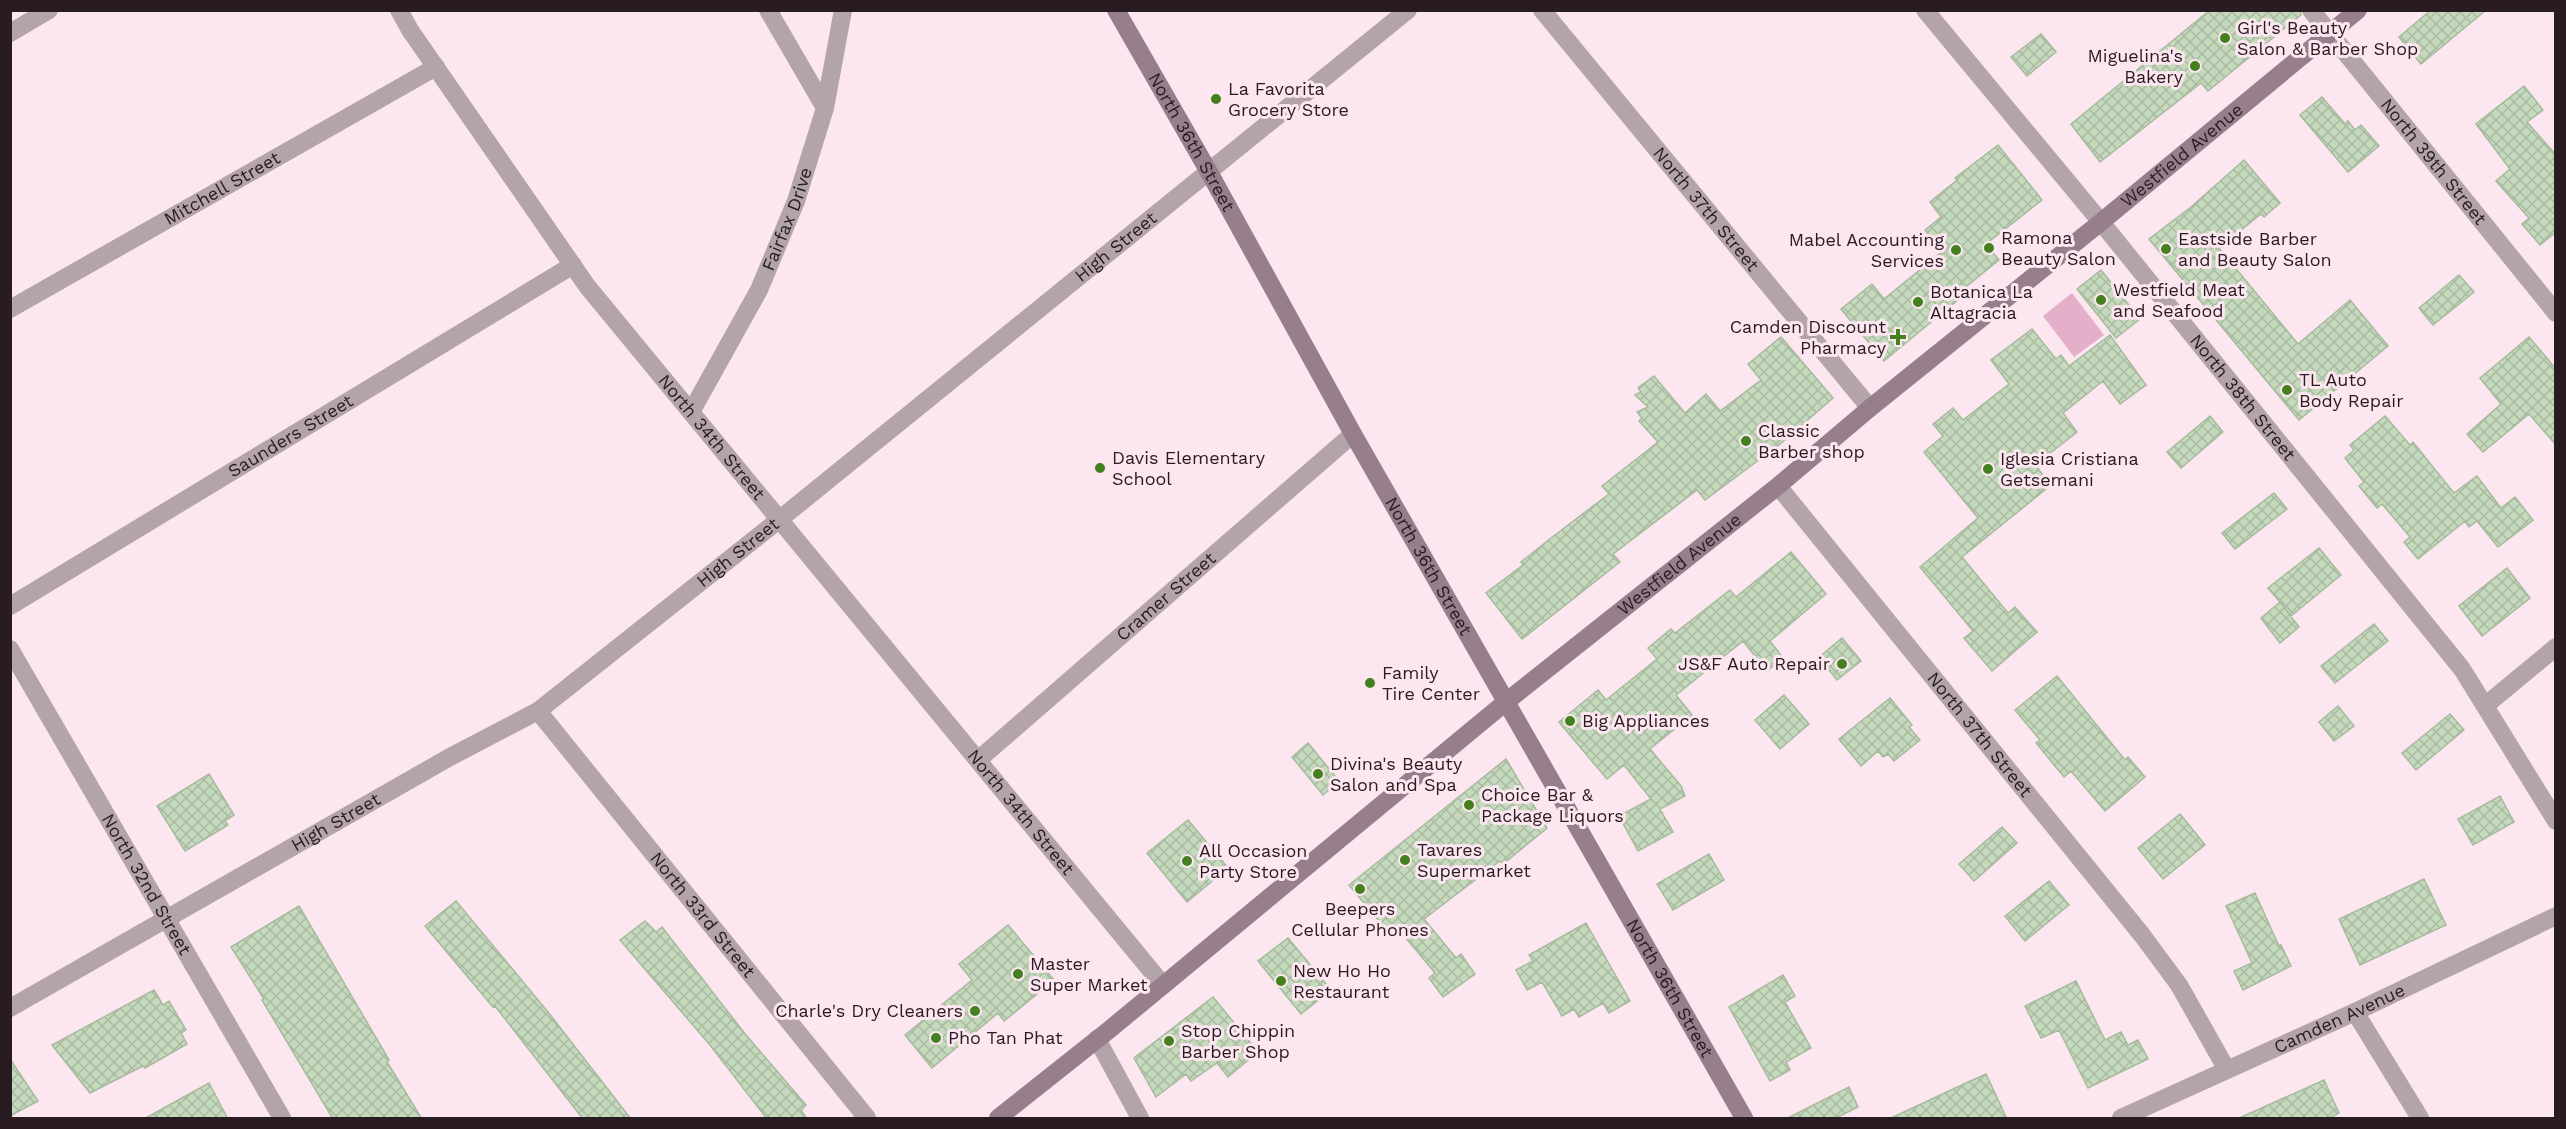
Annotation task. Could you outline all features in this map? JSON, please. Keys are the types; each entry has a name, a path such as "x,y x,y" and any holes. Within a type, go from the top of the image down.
{"street":[{"path":"10,33 49,10"},
{"name":"North 34th Street","path":"399,10 587,286 1163,985"},
{"path":"768,10 825,108"},
{"name":"Fairfax Drive","path":"691,412 759,290 796,201 825,108 843,10"},
{"name":"North 36th Street","path":"1116,10 1209,172 1353,434 1744,1119"},
{"name":"High Street","path":"10,1008 450,757 538,711 780,519 1408,10"},
{"name":"North 37th Street","path":"1542,10 1870,408"},
{"name":"North 38th Street","path":"1925,10 2102,222 2462,669 2556,820"},
{"name":"North 39th Street","path":"2311,10 2556,312"},
{"name":"Westfield Avenue","path":"998,1119 1507,702 1778,486 1870,408 2102,222 2358,10"},
{"name":"Mitchell Street","path":"10,309 436,67"},
{"name":"Saunders Street","path":"10,606 573,265"},
{"name":"Cramer Street","path":"978,760 1353,434"},
{"name":"North 37th Street","path":"1778,486 2142,935 2179,985 2227,1070"},
{"path":"2486,705 2556,647"},
{"name":"North 32nd Street","path":"10,649 168,918 282,1119"},
{"name":"North 33rd Street","path":"538,711 867,1119"},
{"name":"Camden Avenue","path":"2121,1119 2355,1012 2556,916"},
{"path":"2355,1012 2420,1119"},
{"path":"1097,1039 1140,1119"}],"shaded area":[{"path":"2072,293 2104,335 2074,357 2043,316"}],"building":[{"path":"2210,10 2300,10 2301,15 2208,91 2201,83 2100,162 2071,124"},
{"path":"2431,10 2486,10 2421,64 2399,37"},
{"path":"2041,34 2056,52 2027,76 2011,57"},
{"path":"2524,86 2543,110 2527,122 2556,155 2556,232 2540,245 2522,224 2529,218 2496,181 2510,169 2476,124"},
{"path":"2322,97 2345,124 2348,121 2355,130 2361,125 2379,146 2348,172 2300,115"},
{"path":"1998,145 2042,200 1986,244 1999,260 1967,286 1970,290 1884,361 1841,309 1872,284 1884,299 1943,251 1925,230 1941,217 1930,202 1957,180 1955,178"},
{"path":"2244,160 2280,203 2264,217 2261,214 2219,248 2298,344 2350,300 2388,346 2299,420 2149,239 2191,207"},
{"path":"2101,270 2140,319 2116,338 2077,289"},
{"path":"2459,275 2474,292 2433,325 2419,308"},
{"path":"2032,329 2056,359 2061,355 2069,366 2110,335 2146,385 2120,404 2103,381 2063,413 2077,432 2035,465 2051,485 1962,557 2008,613 2015,607 2037,632 1992,671 1964,638 1973,631 1920,567 1978,518 1924,452 1943,436 1933,424 1953,408 1963,420 2009,384 1991,360"},
{"path":"1781,337 1833,398 1779,445 1705,500 1697,490 1613,554 1620,562 1522,639 1486,593 1523,565 1521,562 1609,494 1602,486 1658,442 1639,421 1642,418 1637,412 1648,407 1635,395 1641,392 1638,388 1654,376 1685,413 1706,394 1720,411 1761,380 1748,364"},
{"path":"2529,337 2556,369 2556,445 2529,414 2483,452 2467,434 2501,404 2480,378"},
{"path":"2210,416 2223,432 2181,468 2167,452"},
{"path":"2385,416 2410,445 2413,442 2454,493 2477,476 2501,508 2515,497 2533,520 2498,547 2477,521 2469,527 2465,521 2418,559 2404,542 2410,537 2382,504 2377,508 2359,486 2364,482 2345,458 2354,450 2350,445"},
{"path":"2274,493 2287,509 2235,549 2222,533"},
{"path":"2319,548 2341,575 2291,616 2268,588"},
{"path":"1791,552 1826,594 1770,641 1783,658 1767,671 1743,641 1676,695 1692,715 1650,749 1681,786 1685,796 1660,809 1673,832 1638,851 1619,816 1651,799 1624,765 1607,779 1559,722 1598,690 1606,700 1657,659 1648,648 1671,629 1675,633 1730,590 1736,597"},
{"path":"2507,568 2530,598 2482,636 2459,606"},
{"path":"2280,602 2299,627 2280,643 2261,618"},
{"path":"2374,624 2388,641 2335,683 2321,666"},
{"path":"1842,638 1861,661 1837,680 1819,657"},
{"path":"2057,676 2125,760 2128,757 2145,777 2105,811 2071,771 2064,777 2036,743 2040,740 2015,710"},
{"path":"1784,695 1809,724 1780,749 1755,720"},
{"path":"1890,698 1912,725 1909,727 1920,740 1894,761 1888,754 1883,757 1878,751 1861,766 1839,739"},
{"path":"2338,706 2354,726 2334,741 2319,722"},
{"path":"2450,714 2464,730 2416,770 2402,753"},
{"path":"1308,743 1339,781 1323,795 1292,757"},
{"path":"1506,759 1547,828 1503,864 1500,861 1424,919 1456,958 1461,954 1475,974 1443,997 1429,978 1435,973 1396,926 1388,932 1349,885"},
{"path":"209,774 234,815 225,821 228,825 185,851 157,806"},
{"path":"2500,796 2514,822 2473,845 2458,819"},
{"path":"2180,814 2205,845 2163,879 2138,848"},
{"name":"All Occasion Party Store","path":"1188,820 1228,868 1187,902 1147,853"},
{"path":"2002,827 2017,843 1974,881 1959,864"},
{"path":"1709,854 1724,880 1673,910 1657,884"},
{"path":"2424,879 2446,925 2360,965 2339,919"},
{"path":"2049,881 2069,905 2025,941 2005,916"},
{"path":"2255,893 2279,946 2281,945 2291,966 2243,990 2234,971 2252,963 2226,906"},
{"path":"456,901 548,1012 631,1119 583,1119 495,1006 493,1007 425,926"},
{"path":"299,906 389,1060 387,1062 422,1119 333,1119 262,1000 264,999 231,947"},
{"path":"645,921 656,932 662,927 746,1035 806,1105 801,1110 807,1119 767,1119 710,1045 620,940"},
{"path":"1586,923 1630,1001 1609,1013 1603,1003 1579,1017 1574,1009 1562,1016 1542,982 1527,990 1516,970 1533,961 1529,955"},
{"path":"1008,925 1054,980 1004,1021 998,1013 932,1068 905,1035 972,980 959,964"},
{"path":"1288,938 1331,990 1301,1014 1258,961"},
{"path":"1783,975 1795,996 1785,1002 1811,1048 1786,1062 1790,1070 1770,1081 1729,1007"},
{"path":"2076,981 2105,1040 2121,1032 2128,1045 2138,1040 2148,1059 2088,1088 2059,1030 2041,1038 2025,1006"},
{"path":"154,990 163,1005 169,1001 186,1030 181,1033 187,1044 145,1068 143,1066 90,1093 52,1045"},
{"path":"1213,997 1258,1052 1228,1077 1217,1063 1191,1081 1186,1074 1156,1097 1134,1058"},
{"path":"10,1059 38,1101 10,1116"},
{"path":"1986,1074 2007,1119 1889,1119 1966,1083"},
{"path":"2324,1080 2339,1113 2328,1119 2237,1119"},
{"path":"209,1083 228,1119 144,1119 191,1093"},
{"path":"1849,1087 1858,1107 1834,1119 1786,1119"}],"place":[{"name":"Girl's Beauty Salon & Barber Shop","path":"2225,38"},
{"name":"Miguelina's Bakery","path":"2195,66"},
{"name":"La Favorita Grocery Store","path":"1216,99"},
{"name":"Ramona Beauty Salon","path":"1989,248"},
{"name":"Eastside Barber and Beauty Salon","path":"2166,249"},
{"name":"Mabel Accounting Services","path":"1956,250"},
{"name":"Westfield Meat and Seafood","path":"2101,300"},
{"name":"Botanica La Altagracia","path":"1918,302"},
{"name":"Camden Discount Pharmacy","path":"1898,337"},
{"name":"TL Auto Body Repair","path":"2287,390"},
{"name":"Classic Barber shop","path":"1746,441"},
{"name":"Davis Elementary School","path":"1100,468"},
{"name":"Iglesia Cristiana Getsemani","path":"1988,469"},
{"name":"JS&F Auto Repair","path":"1842,664"},
{"name":"Family Tire Center","path":"1370,683"},
{"name":"Big Appliances","path":"1570,721"},
{"name":"Divina's Beauty Salon and Spa","path":"1318,774"},
{"name":"Choice Bar & Package Liquors","path":"1469,805"},
{"name":"Tavares Supermarket","path":"1405,860"},
{"name":"All Occasion Party Store","path":"1187,861"},
{"name":"Beepers Cellular Phones","path":"1360,889"},
{"name":"Master Super Market","path":"1018,974"},
{"name":"New Ho Ho Restaurant","path":"1281,981"},
{"name":"Charle's Dry Cleaners","path":"975,1011"},
{"name":"Pho Tan Phat","path":"936,1038"},
{"name":"Stop Chippin Barber Shop","path":"1169,1041"}]}
